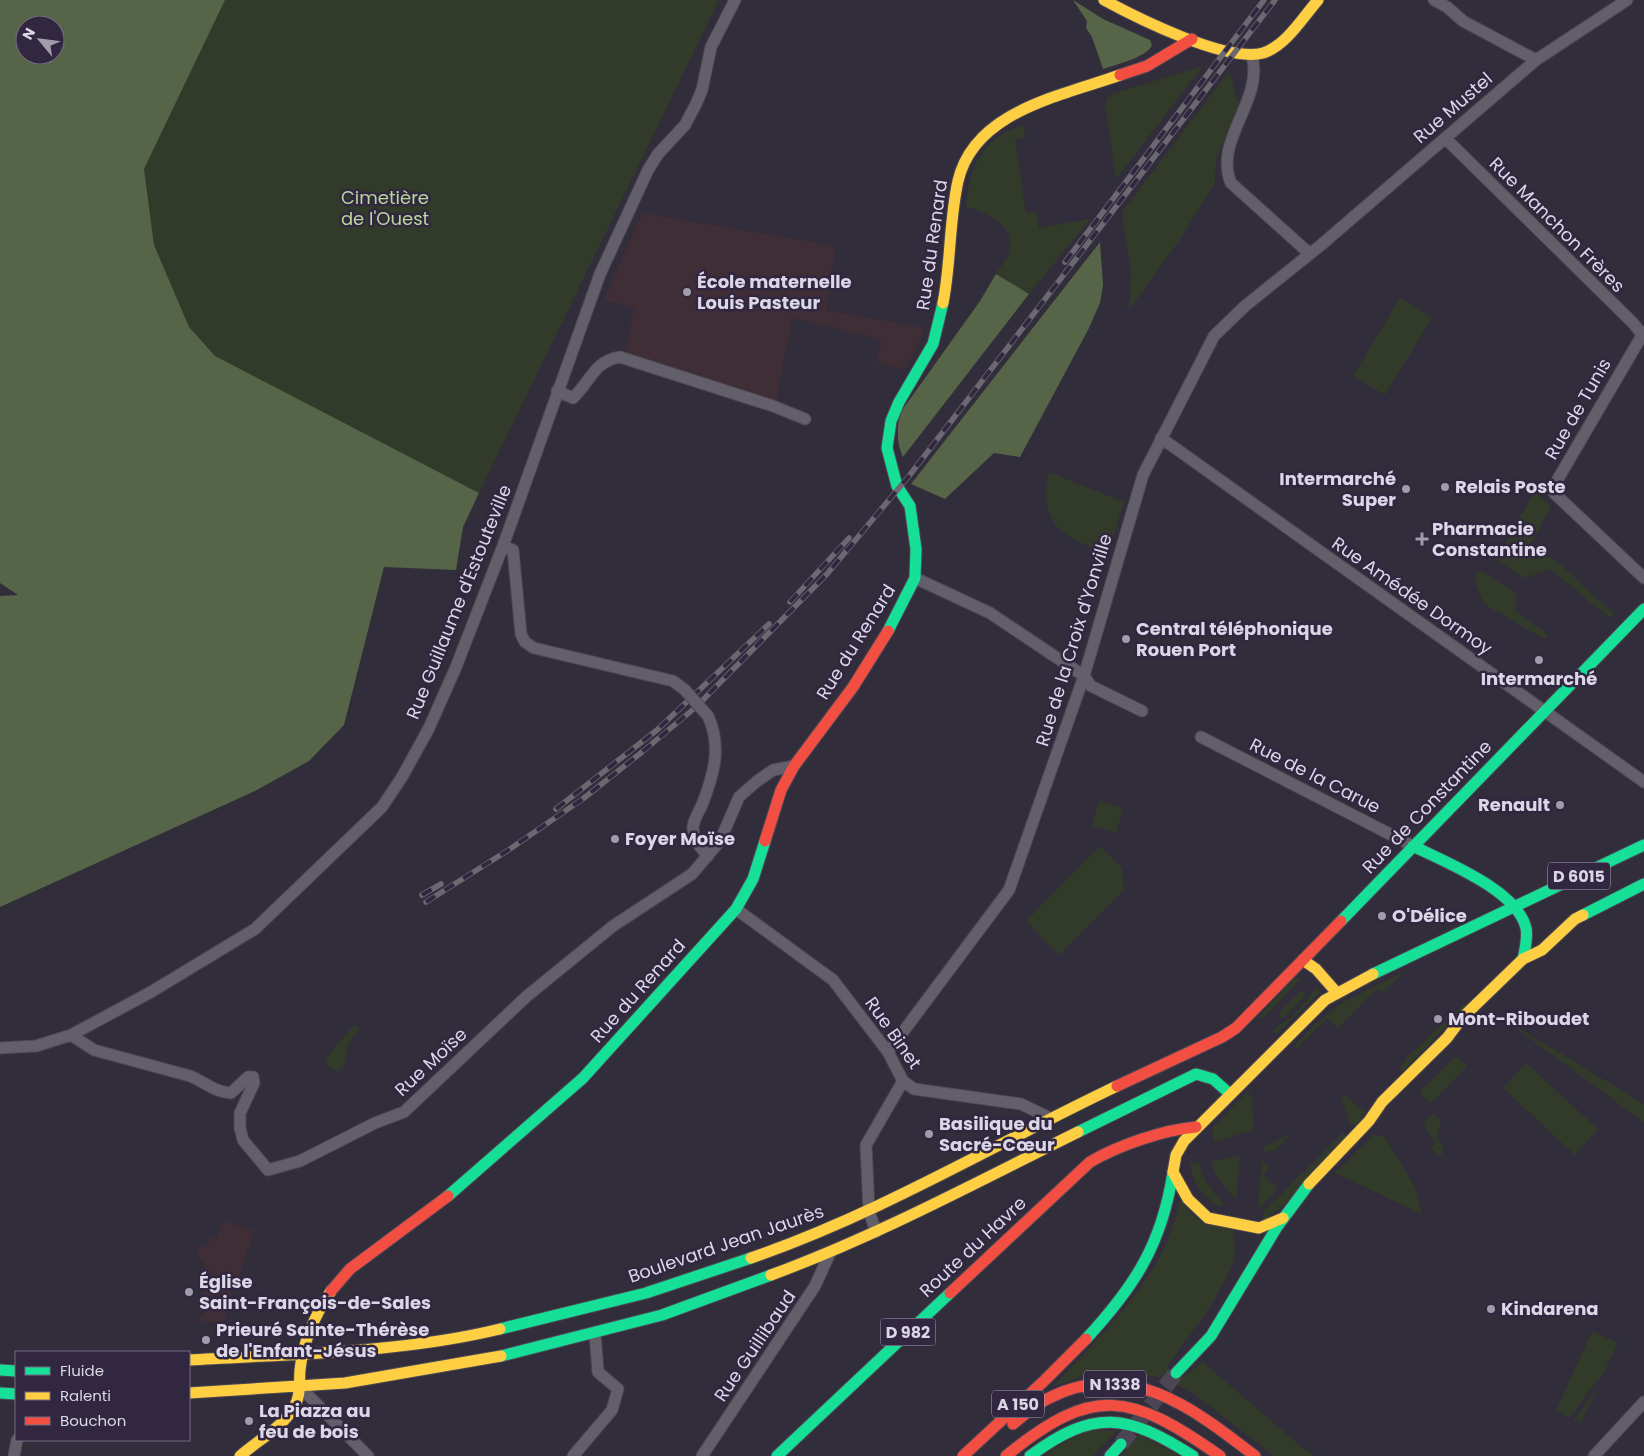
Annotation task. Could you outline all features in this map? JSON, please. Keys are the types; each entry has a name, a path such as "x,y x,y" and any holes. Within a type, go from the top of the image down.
{"main road":[{"path":"1104,0 1226,52 1252,56 1272,48 1318,0"},
{"name":"Rue du Renard","path":"240,1456 294,1409 299,1396 300,1370 304,1353 316,1316 326,1297 340,1279 350,1268 458,1188 584,1078 736,910 753,879 781,790 794,766 853,687 891,626 915,578 916,549 910,506 897,486 886,448 891,421 899,402 933,344 940,321 946,289 960,174 966,157 988,130 1010,116 1045,101 1147,66 1192,39"},
{"name":"Rue de Constantine","path":"1236,1028 1644,609"},
{"name":"Rue de la Carue","path":"1413,846 1487,886 1515,907"},
{"name":"D 6015","path":"1173,1172 1180,1147 1196,1127 1314,1010 1337,992 1644,846"},
{"name":"D 6015","path":"1283,1218 1316,1176 1369,1120 1382,1102 1447,1038 1462,1018 1522,959 1542,950 1575,919 1644,884"},
{"path":"1515,907 1525,924 1527,937 1522,959"},
{"path":"1303,960 1316,969 1337,992"},
{"name":"Boulevard Jean Jaurès","path":"190,1360 304,1353 469,1336 646,1293 779,1248 869,1211 1050,1118 1236,1028"},
{"path":"190,1393 346,1384 515,1353 662,1315 830,1253 1196,1074 1213,1079 1230,1094"},
{"name":"Route du Havre","path":"777,1456 1090,1162 1176,1129 1196,1127"},
{"path":"1173,1172 1194,1207 1208,1218 1225,1223 1259,1228 1283,1218"},
{"name":"A 150","path":"964,1456 1073,1352 1104,1318 1152,1248 1166,1212 1173,1172"},
{"path":"1176,1373 1185,1360 1202,1347 1211,1336 1283,1218"},
{"path":"0,1370 15,1371"},
{"name":"N 1338","path":"977,1456 1003,1433 1050,1398 1083,1387 1109,1383 1148,1388 1168,1395 1209,1420 1255,1456"},
{"path":"0,1393 15,1394"},
{"name":"A 150","path":"1006,1456 1048,1422 1071,1411 1100,1404"},
{"name":"N 1338","path":"1100,1404 1124,1404 1150,1412 1176,1426 1220,1456"},
{"path":"1030,1456 1064,1432 1091,1423 1105,1422 1140,1426 1166,1438 1193,1456"},
{"path":"1110,1456 1121,1444"}],"street":[{"name":"Rue Guillaume d'Estouteville","path":"0,1048 36,1046 71,1035 165,984 255,929 382,807 402,777 429,728 456,667 503,546 600,274 648,170 658,154 685,125 696,104 702,90 711,46 735,0"},
{"path":"1434,0 1447,7 1463,21 1536,60"},
{"name":"Rue Mustel","path":"1310,254 1536,60 1627,0"},
{"path":"1252,56 1255,67 1254,82 1227,155 1226,173 1230,184 1310,254"},
{"name":"Rue Manchon Frères","path":"1445,138 1643,335"},
{"name":"Rue de la Croix d'Yonville","path":"888,1052 1009,890 1084,676 1136,495 1161,438 1214,336 1245,306 1310,254"},
{"name":"Rue de Tunis","path":"1643,335 1555,484 1554,493 1644,578"},
{"path":"558,392 573,398 585,387 596,368 607,359 620,357 774,406 805,419"},
{"name":"Rue Amédée Dormoy","path":"1161,438 1644,782"},
{"path":"503,546 513,550 520,626 525,642 534,648 673,682 685,690 708,716 713,728 717,756 713,778 693,826 697,844 708,856"},
{"path":"915,578 990,613 1084,676 1091,686 1142,711"},
{"name":"Rue de la Carue","path":"1201,737 1413,846"},
{"name":"Rue Moïse","path":"71,1035 94,1050 190,1076 204,1082 217,1092 231,1092 248,1077 252,1077 254,1083 240,1113 243,1140 268,1170 300,1161 375,1123 404,1112 527,996 613,926 692,874 720,841 739,797 773,770 794,766"},
{"name":"Rue Binet","path":"736,910 832,980 888,1052 903,1081 914,1089 1021,1104 1050,1118"},
{"path":"876,1232 869,1211 866,1145 903,1081"},
{"name":"Rue Guillibaud","path":"702,1456 815,1286 830,1253"},
{"path":"573,1456 612,1410 618,1389 598,1372 595,1333"},
{"path":"299,1386 368,1456"},
{"path":"1594,1456 1644,1402"},
{"path":"14,1456 17,1441"}],"shaded area":[{"path":"642,213 836,246 826,310 924,328 915,352 904,370 876,362 881,340 792,318 776,402 625,354 634,308 604,300"},
{"path":"223,1221 254,1231 223,1323 197,1321 205,1311 201,1271 205,1270 204,1260 200,1260 198,1247 207,1246 209,1237 216,1239"}],"green space":[{"path":"0,0 225,0 144,169 154,245 189,327 215,356 479,493 463,527 456,570 384,567 344,725 309,761 255,791 0,907 0,596 18,595 0,583"},
{"name":"Cimetière de l'Ouest","path":"225,0 719,0 479,493 86,290"},
{"path":"1073,0 1103,19 1150,40 1152,45 1138,57 1103,69 1092,37 1086,28 1087,21"},
{"path":"1203,66 1116,179 1105,103 1109,95"},
{"path":"1229,71 1239,106 1216,158 1215,184 1178,242 1129,310 1131,272 1122,212"},
{"path":"1021,126 1024,127 1025,138 1015,139 1026,213 1036,212 1039,228 1090,219 1029,294 996,274 1010,249 1008,233 1003,226 990,216 966,207 970,180 980,157 996,139"},
{"path":"1100,242 1103,285 1100,303 1088,330 1020,457 994,453 945,499 911,484"},
{"path":"996,274 1029,294 903,457 898,435 900,413 980,301"},
{"path":"1400,298 1432,318 1385,395 1353,376"},
{"path":"1049,472 1124,502 1108,553 1079,542 1058,527 1051,517 1047,505 1046,490"},
{"path":"1535,491 1551,507 1529,547 1558,562 1614,614 1610,618 1550,569 1525,578 1489,556 1489,550 1498,556"},
{"path":"1481,571 1517,594 1515,611 1549,635 1544,639 1484,604 1475,582 1476,572"},
{"path":"1099,801 1123,808 1116,833 1092,826"},
{"path":"1100,846 1122,868 1124,890 1059,955 1026,921"},
{"path":"1405,971 1382,993 1378,988 1338,1028 1327,1018 1297,1049 1294,1046 1316,1023 1342,1003"},
{"path":"1304,976 1262,1019 1259,1016 1294,979"},
{"path":"1316,986 1320,991 1318,994 1276,1034 1272,1030 1290,1018 1310,997"},
{"path":"1304,991 1305,996 1285,1017 1280,1017 1280,1012 1300,992"},
{"path":"1465,1003 1467,1005 1402,1072 1400,1070 1406,1058"},
{"path":"1499,1016 1644,1104 1644,1122"},
{"path":"355,1024 360,1028 348,1046 346,1063 338,1071 329,1067 325,1059"},
{"path":"1456,1056 1467,1066 1431,1104 1419,1093"},
{"path":"1526,1063 1598,1129 1575,1155 1503,1088"},
{"path":"1248,1091 1252,1100 1254,1130 1214,1142 1212,1128"},
{"path":"1344,1095 1365,1112 1356,1127 1350,1123 1341,1098"},
{"path":"1432,1113 1441,1121 1437,1136 1444,1149 1440,1157 1430,1148 1436,1143 1423,1124"},
{"path":"1293,1132 1276,1150 1264,1152 1264,1147"},
{"path":"1343,1133 1347,1137 1284,1205 1263,1221 1264,1211"},
{"path":"1373,1135 1384,1136 1415,1187 1422,1214 1335,1173"},
{"path":"1240,1155 1236,1200 1216,1176 1211,1162"},
{"path":"1262,1160 1269,1167 1263,1174 1278,1189 1258,1209"},
{"path":"1190,1163 1199,1163 1205,1180 1224,1205 1218,1207 1203,1193 1193,1176"},
{"path":"1180,1200 1196,1218 1233,1230 1235,1253 1225,1281 1196,1327 1167,1367 1181,1378 1203,1362 1299,1445 1315,1456 1274,1456 1189,1390 1159,1377 1124,1372 1094,1373 1053,1386 1117,1318 1146,1279 1168,1240"},
{"path":"1592,1331 1618,1343 1604,1372 1569,1418 1556,1411"},
{"path":"1597,1388 1581,1423 1574,1420"},
{"path":"1088,1430 1117,1431 1093,1456 1044,1456 1054,1448"},
{"path":"1139,1435 1179,1456 1121,1456"}],"tunnel":[{"path":"1121,1444 1176,1373"}],"railway":[{"path":"1065,262 1264,0"},
{"path":"426,902 510,849 584,798 642,752 696,707 827,574 909,476 1275,0"},
{"path":"790,602 849,538"},
{"path":"556,809 657,730 769,624"},
{"path":"422,895 441,884"}],"traffic: fast":[{"path":"888,631 915,578 916,549 910,506 897,486 887,448 891,421 899,402 933,344 943,303"},
{"path":"1341,921 1644,609"},
{"path":"448,1196 583,1078 736,909 753,879 765,841"},
{"path":"1373,974 1644,845"},
{"path":"1413,846 1478,879 1509,901 1520,914 1527,932 1523,959"},
{"path":"1583,915 1644,884"},
{"path":"1078,1132 1196,1074 1213,1079 1230,1094"},
{"path":"1086,1339 1119,1301 1144,1263 1162,1221 1173,1172"},
{"path":"1176,1373 1211,1336 1277,1227 1309,1184"},
{"path":"500,1329 646,1293 751,1258"},
{"path":"501,1356 662,1315 771,1275"},
{"path":"777,1456 950,1293"},
{"path":"0,1370 15,1371"},
{"path":"0,1393 15,1394"},
{"path":"1030,1456 1053,1440 1074,1430 1093,1424 1111,1422 1130,1425 1149,1432 1193,1456"},
{"path":"1110,1456 1121,1444"}],"traffic: slow":[{"path":"1104,0 1182,37 1228,51 1247,54 1263,53 1287,38 1318,0"},
{"path":"943,303 955,196 958,181 967,157 982,138 1001,122 1023,110 1047,99 1120,75"},
{"path":"1309,1184 1369,1121 1382,1102 1447,1038 1462,1018 1523,959 1542,950 1575,919 1583,915"},
{"path":"1303,960 1316,969 1337,993"},
{"path":"1173,1172 1176,1155 1184,1141 1325,1000 1373,974"},
{"path":"751,1258 845,1221 891,1200 1117,1086"},
{"path":"771,1275 888,1226 1078,1132"},
{"path":"1173,1172 1188,1199 1208,1218 1259,1228 1283,1218"},
{"path":"240,1456 277,1427 294,1407 299,1394 300,1370 307,1339 315,1319 331,1291"},
{"path":"190,1360 385,1348 462,1337 500,1329"},
{"path":"190,1393 345,1383 501,1356"}],"traffic: jam":[{"path":"1120,75 1147,66 1192,39"},
{"path":"765,841 781,790 794,766 853,687 888,631"},
{"path":"1117,1086 1222,1037 1236,1028 1341,921"},
{"path":"950,1293 1090,1162 1142,1139 1170,1131 1196,1127"},
{"path":"331,1291 350,1269 448,1196"},
{"path":"963,1456 1086,1339"},
{"path":"1013,1424 1043,1401 1077,1387 1105,1383 1132,1386 1158,1394 1183,1406 1208,1421 1255,1456"},
{"path":"1006,1456 1037,1433 1064,1417 1089,1408 1112,1405 1136,1409 1161,1419 1220,1456"}],"place":[{"name":"École maternelle Louis Pasteur","path":"687,292"},
{"name":"Relais Poste","path":"1445,487"},
{"name":"Intermarché Super","path":"1406,489"},
{"name":"Pharmacie Constantine","path":"1422,539"},
{"name":"Central téléphonique Rouen Port","path":"1126,639"},
{"name":"Intermarché","path":"1539,660"},
{"name":"Renault","path":"1560,805"},
{"name":"Foyer Moïse","path":"615,839"},
{"name":"O'Délice","path":"1382,916"},
{"name":"Mont-Riboudet","path":"1438,1019"},
{"name":"Basilique du Sacré-Cœur","path":"929,1134"},
{"name":"Église Saint-François-de-Sales","path":"189,1292"},
{"name":"Kindarena","path":"1491,1309"},
{"name":"Prieuré Sainte-Thérèse de l'Enfant-Jésus","path":"206,1340"},
{"name":"La Piazza au feu de bois","path":"249,1421"}]}
